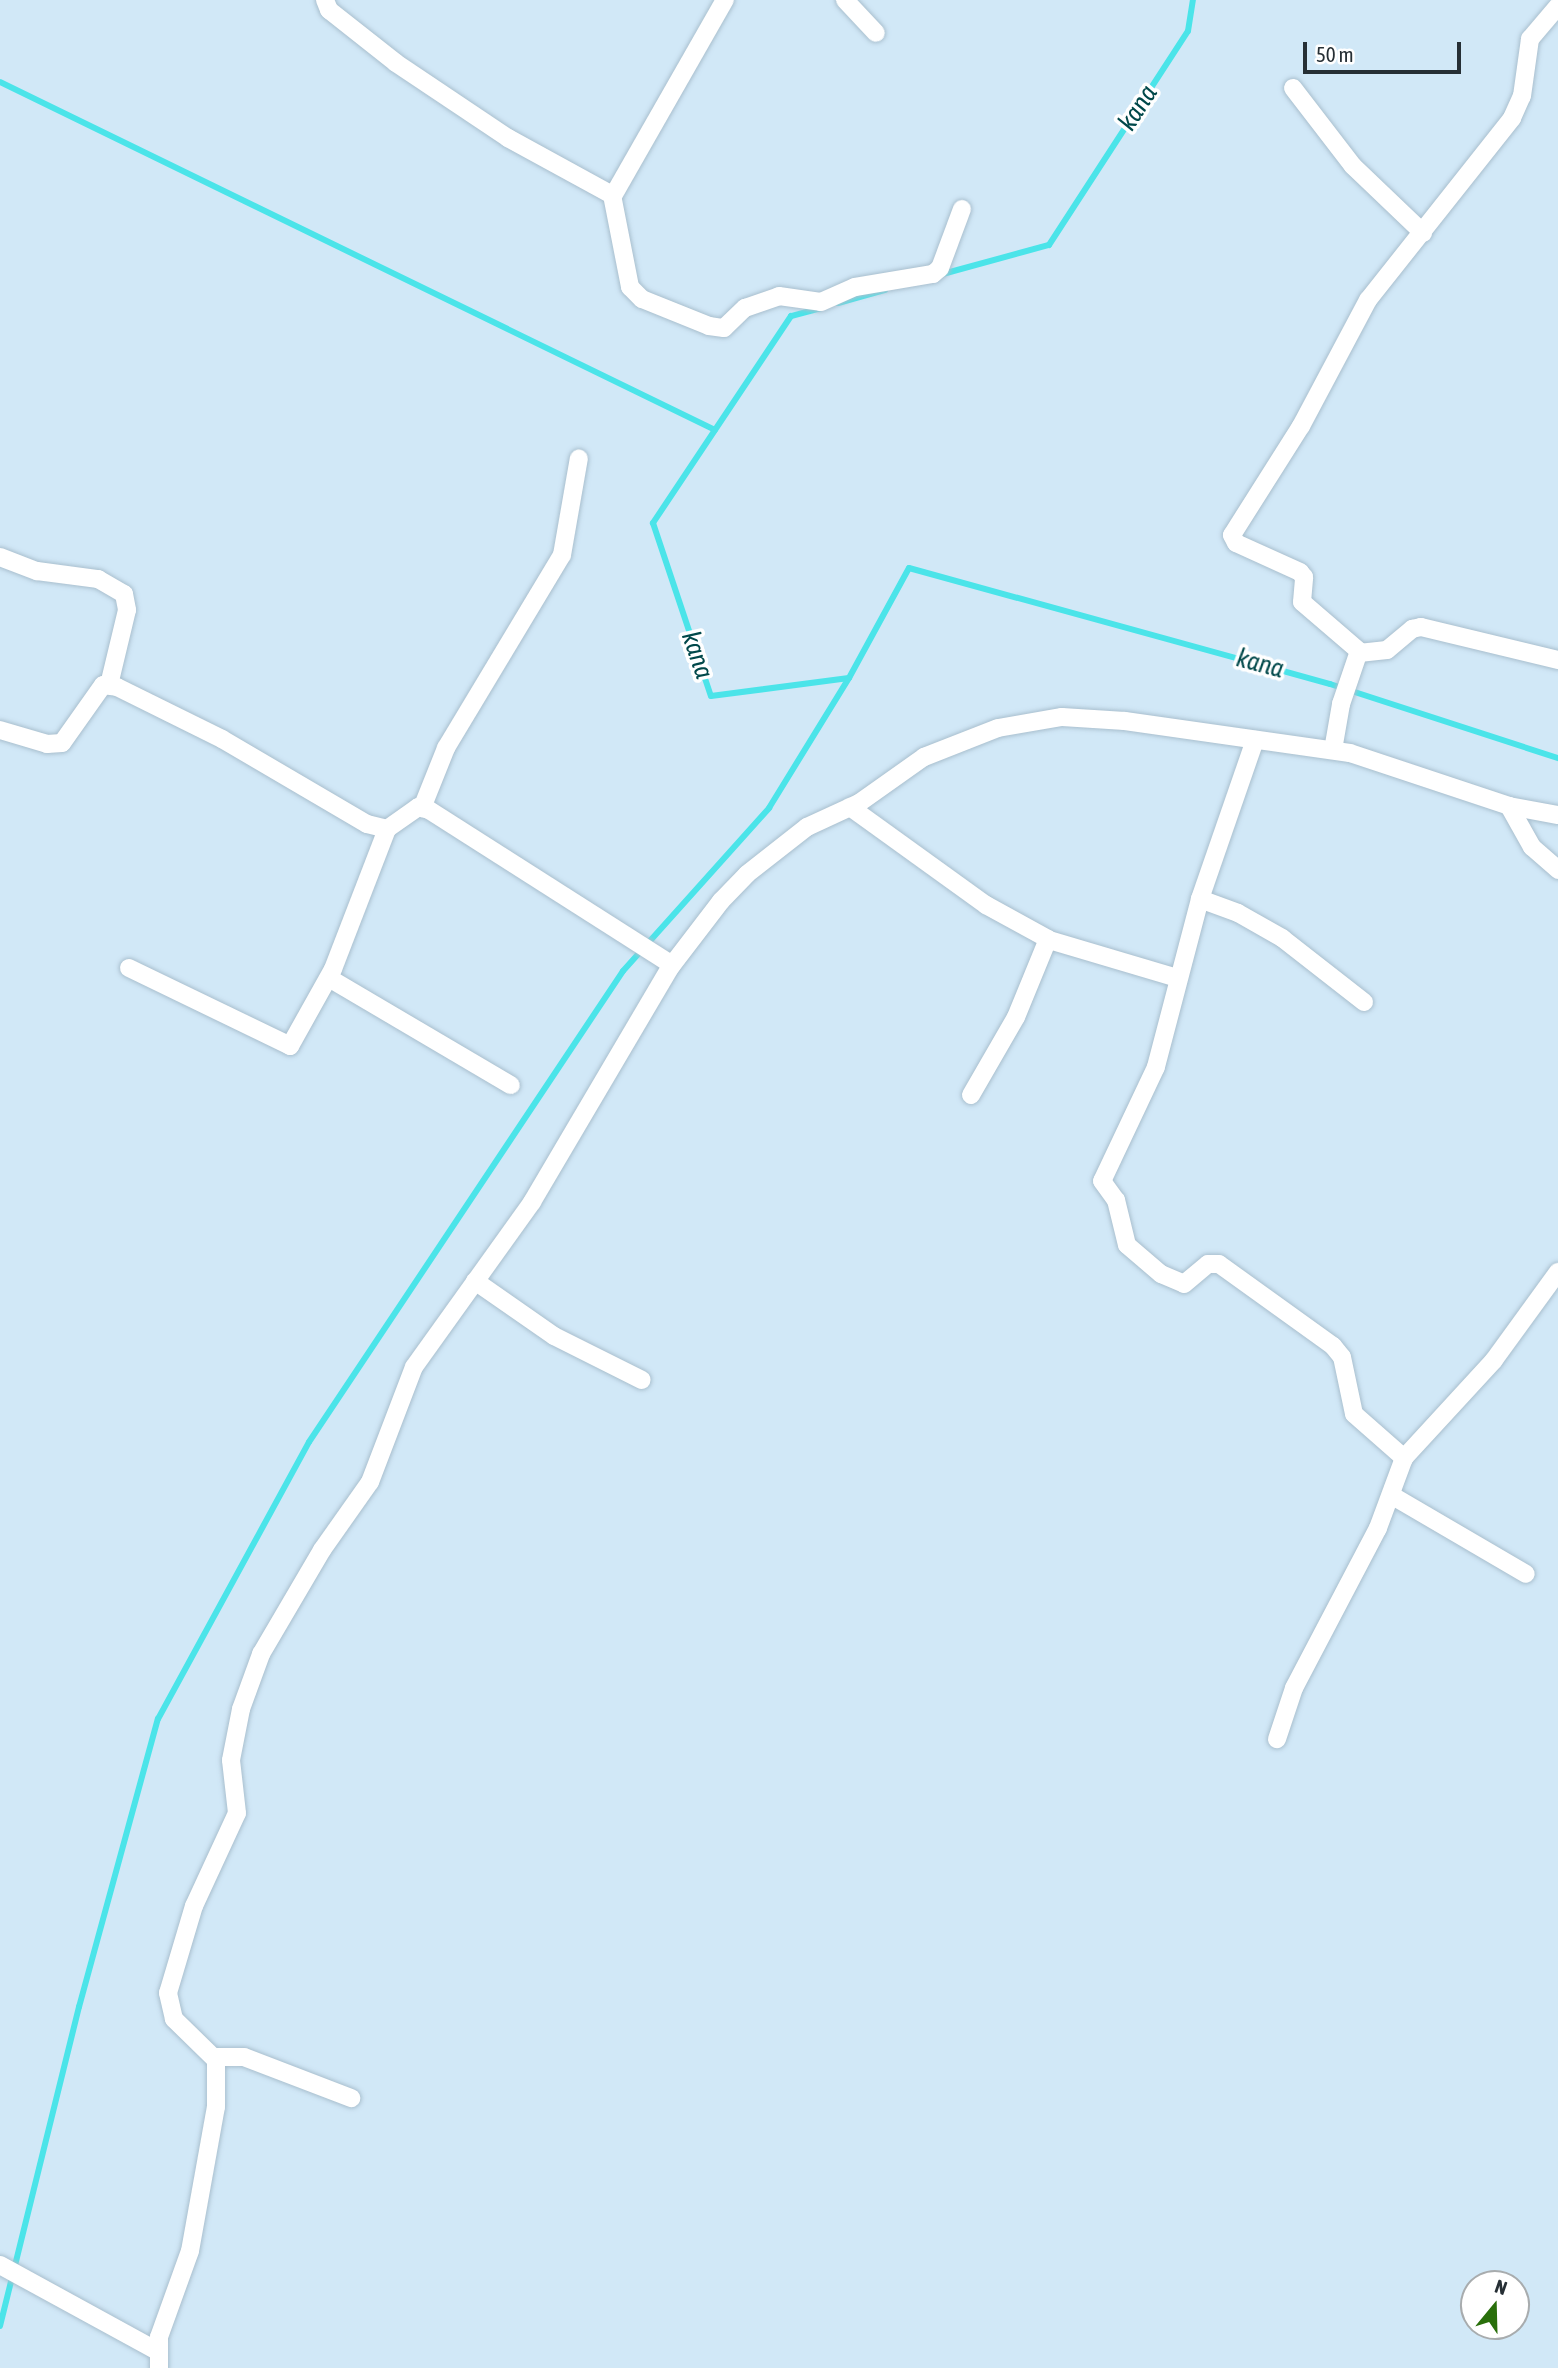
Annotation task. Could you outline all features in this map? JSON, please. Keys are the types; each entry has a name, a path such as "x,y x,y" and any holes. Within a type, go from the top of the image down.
{"street":[{"path":"324,0 329,10 396,63 508,138 613,196"},
{"path":"725,0 613,196 623,264 635,294 719,329 752,304 779,296 821,302 855,287 933,274 940,268 962,209"},
{"path":"845,0 876,33"},
{"path":"1359,657 1340,630 1302,602 1304,577 1300,572 1236,543 1232,535 1301,426 1368,300 1512,118 1522,96 1530,38 1558,6"},
{"path":"1293,88 1353,166 1423,233"},
{"path":"128,968 286,1046 291,1045 329,978 387,829 422,808 446,748 559,562 567,542 579,458"},
{"path":"0,556 37,571 99,579 124,594 127,610 109,685 98,691 62,743 47,744 0,730"},
{"path":"1359,657 1387,650 1421,627 1558,660"},
{"path":"1333,750 1345,692 1359,657"},
{"path":"109,685 222,738 320,801 387,829"},
{"path":"351,2098 244,2057 214,2057 174,2019 168,1993 194,1906 237,1813 230,1760 241,1709 274,1628 370,1482 410,1374 532,1202 590,1096 672,965 747,874 807,827 850,807 933,753 998,728 1039,720 1082,716 1333,750 1387,761 1509,806 1558,815"},
{"path":"1255,740 1200,899 1151,1080 1102,1181 1116,1200 1124,1240 1177,1284 1184,1284 1208,1264 1219,1264 1318,1334 1342,1357 1354,1414 1404,1458"},
{"path":"1509,806 1532,847 1558,870"},
{"path":"850,807 986,905 1049,940 1177,978"},
{"path":"422,808 672,965"},
{"path":"1200,899 1272,932 1364,1002"},
{"path":"971,1095 1016,1017 1049,940"},
{"path":"329,978 511,1086"},
{"path":"1277,1739 1293,1688 1331,1610 1368,1549 1404,1458 1490,1364 1558,1272"},
{"path":"475,1280 554,1336 642,1380"},
{"path":"1391,1495 1526,1574"},
{"path":"0,2265 158,2359 190,2251 207,2178 216,2108 214,2057"}],"waterway":[{"name":"kana","path":"939,275 1049,245 1188,31 1193,0"},
{"path":"0,82 715,430"},
{"name":"kana","path":"838,303 885,290"},
{"name":"kana","path":"821,308 791,316 653,523 711,696 849,678 909,568 1330,684 1558,758"},
{"path":"0,2326 79,2007 158,1719 309,1442 623,971 769,808 849,678"}]}
